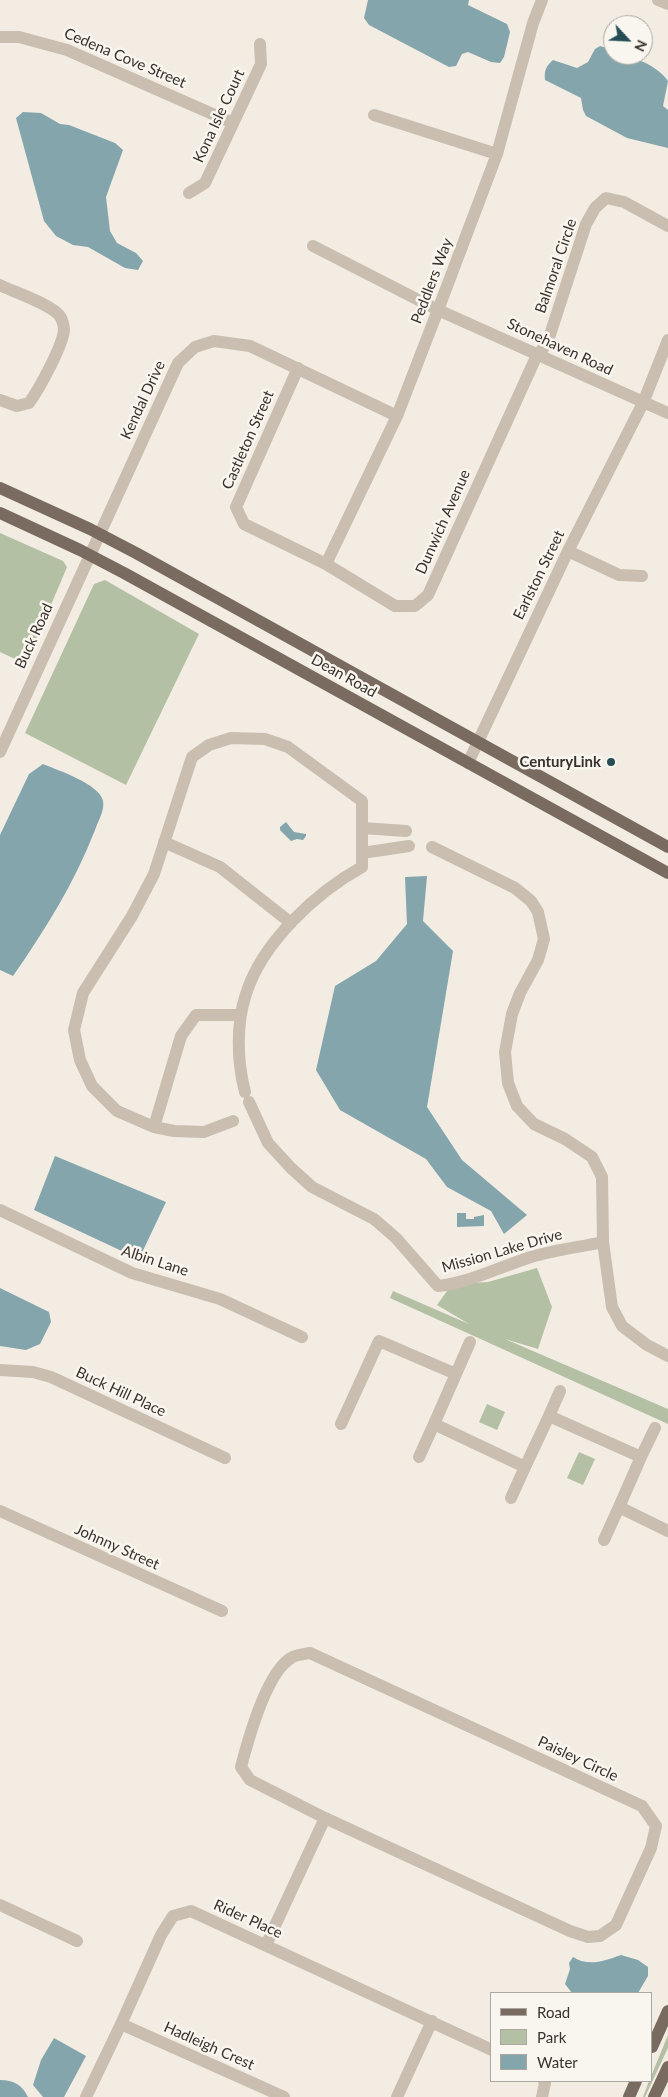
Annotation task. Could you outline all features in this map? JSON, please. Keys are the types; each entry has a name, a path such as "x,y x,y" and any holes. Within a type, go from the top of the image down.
{"main road":[{"name":"Dean Road","path":"0,488 99,534 668,847"},
{"name":"Dean Road","path":"0,513 90,555 668,873"},
{"path":"653,2044 668,2011"},
{"path":"654,2097 668,2067"},
{"path":"629,2097 636,2082"}],"street":[{"name":"Peddlers Way","path":"326,564 397,416 498,154 533,23 542,0"},
{"path":"658,0 668,4"},
{"name":"Cedena Cove Street","path":"0,37 19,37 67,50 233,123"},
{"name":"Kona Isle Court","path":"189,193 205,183 261,64 260,44"},
{"path":"374,115 498,154"},
{"name":"Balmoral Circle","path":"537,354 547,344 586,224 595,208 606,198 624,202 668,226"},
{"name":"Stonehaven Road","path":"313,246 438,310 668,413"},
{"path":"0,285 51,308 60,316 65,328 62,340 36,394 29,403 17,406 0,400"},
{"path":"643,403 668,340"},
{"name":"Kendal Drive","path":"99,534 178,363 195,347 214,341 250,346 397,416"},
{"name":"Dunwich Avenue","path":"326,564 396,606 415,606 428,595 537,354"},
{"name":"Castleton Street","path":"298,368 236,507 244,524 326,564"},
{"name":"Earlston Street","path":"468,762 568,551 643,403"},
{"name":"Buck Road","path":"0,752 99,534"},
{"path":"568,551 619,575 642,576"},
{"path":"0,719 12,724"},
{"path":"154,1127 181,1036 196,1015 240,1015 246,993 262,958 291,923 315,900 362,867 362,801 288,747 265,740 230,738 210,745 192,757 154,874 132,916 82,993 74,1030 80,1060 92,1086 117,1111 154,1127 174,1131 204,1132 233,1121"},
{"path":"362,828 406,831"},
{"path":"164,842 220,867 291,923"},
{"path":"362,853 409,846"},
{"path":"432,847 515,888 531,901 538,912 544,939 538,960 520,993 512,1014 505,1052 508,1083 517,1106 534,1124 565,1139 592,1157 602,1177 603,1242 612,1308 622,1326 647,1345 668,1356"},
{"name":"Mission Lake Drive","path":"240,1015 240,1070 247,1097 268,1143 312,1187 374,1219 396,1238 438,1286 481,1276 532,1257 603,1242"},
{"name":"Albin Lane","path":"0,1210 132,1274 193,1290 220,1300 302,1337"},
{"path":"341,1424 378,1341 456,1374"},
{"path":"419,1457 470,1342"},
{"name":"Buck Hill Place","path":"0,1370 33,1372 51,1377 225,1458"},
{"path":"511,1498 560,1391"},
{"path":"549,1416 641,1457"},
{"path":"434,1424 525,1467"},
{"path":"604,1540 655,1428"},
{"path":"619,1507 668,1531"},
{"name":"Johnny Street","path":"0,1511 222,1611"},
{"name":"Paisley Circle","path":"310,1653 642,1806 656,1826 651,1848 616,1925 600,1936 588,1937 570,1931 325,1818 250,1780 241,1767 249,1734 278,1669 292,1657 310,1653"},
{"path":"266,1945 325,1818"},
{"path":"0,1905 77,1941"},
{"name":"Rider Place","path":"86,2097 161,1935 173,1916 191,1911 490,2049"},
{"path":"397,2097 432,2021"},
{"name":"Hadleigh Crest","path":"121,2024 284,2097"},
{"path":"542,2097 544,2082"}],"green space":[{"path":"0,533 63,561 67,567 26,664 0,652"},
{"path":"105,580 199,634 126,785 25,733 94,584"},
{"path":"537,1268 552,1307 538,1349 505,1339 668,1409 668,1424 390,1298 393,1291 469,1324 437,1305 452,1284 488,1282"},
{"path":"487,1404 505,1412 497,1430 479,1422"},
{"path":"579,1452 595,1459 583,1485 567,1478"},
{"path":"668,2035 668,2048 653,2080 653,2072"},
{"path":"649,2082 652,2082 645,2097 643,2097"}],"water":[{"path":"368,0 469,0 468,5 507,24 510,32 504,57 500,63 491,62 468,52 462,54 456,66 449,67 369,25 364,18"},
{"path":"600,46 603,47 603,65 649,65 668,81 663,106 668,110 668,148 627,138 586,116 581,98 545,80 546,69 553,60 577,68 588,62 595,49"},
{"path":"23,112 41,113 60,124 69,125 115,143 123,150 106,197 110,231 117,243 136,253 143,261 138,270 125,268 88,247 73,245 56,236 44,221 16,118"},
{"path":"43,764 86,783 100,795 103,801 103,808 87,849 69,887 13,976 0,970 0,835 29,774"},
{"path":"286,822 294,832 306,834 303,840 291,841 280,830 280,827"},
{"path":"427,876 423,921 453,951 427,1107 462,1160 527,1215 504,1234 491,1211 447,1187 426,1159 340,1110 316,1070 335,986 376,961 407,924 405,877"},
{"path":"55,1156 166,1202 139,1259 34,1210"},
{"path":"457,1213 466,1213 466,1219 474,1219 474,1217 484,1215 484,1226 457,1227"},
{"path":"0,1288 49,1312 51,1322 40,1344 26,1350 0,1346"},
{"path":"621,1955 638,1960 648,1967 648,1976 639,1992 571,1992 565,1984 570,1969 569,1963 573,1957 585,1962 603,1961"},
{"path":"54,2038 86,2056 64,2097 43,2097 33,2085 41,2060"},
{"path":"0,2080 17,2084 28,2097 0,2097"}],"place":[{"name":"CenturyLink","path":"611,762"}]}
